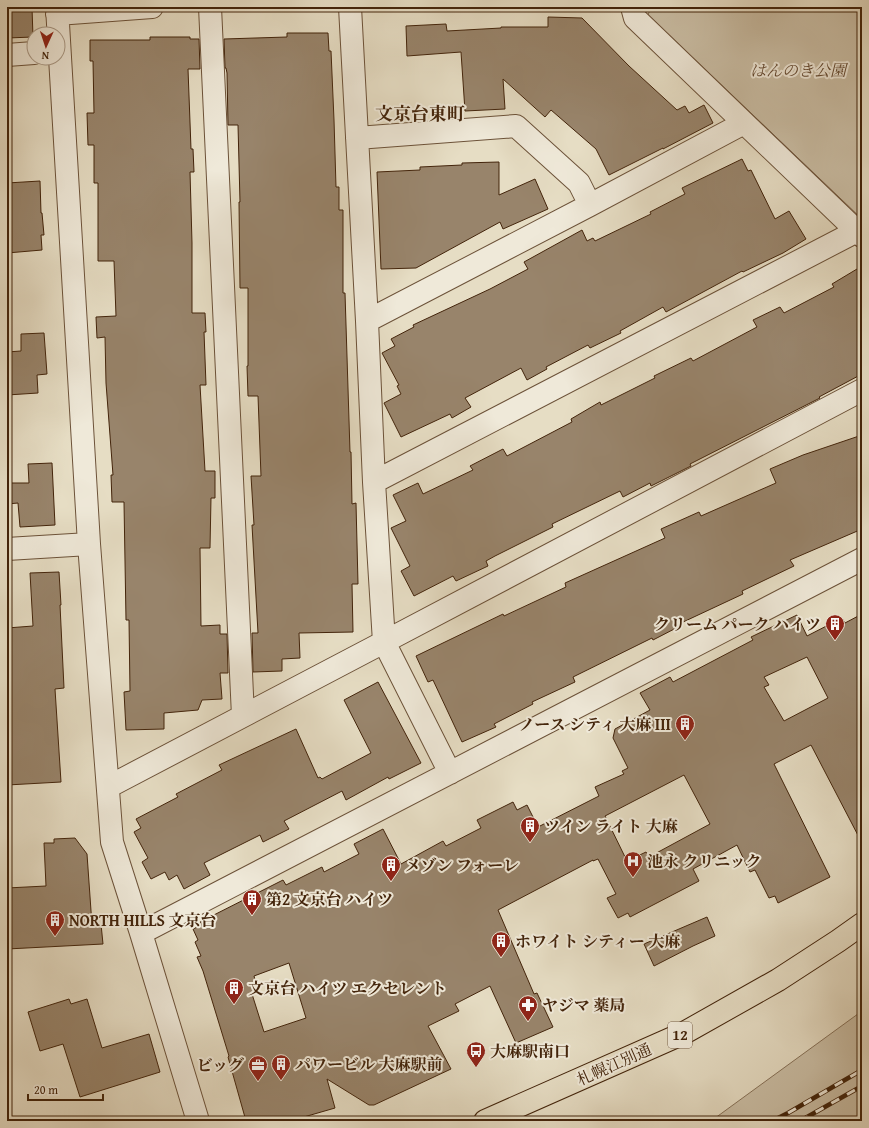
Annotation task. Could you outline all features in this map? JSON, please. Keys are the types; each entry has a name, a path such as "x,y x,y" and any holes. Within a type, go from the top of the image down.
{"highway":[{"name":"札幌江別通","path":"485,1121 684,1033 778,980 862,924"}],"street":[{"path":"58,26 57,10 152,7"},
{"path":"210,7 243,716"},
{"path":"350,7 374,482 384,642 450,773"},
{"path":"374,482 860,234 635,18 632,7"},
{"path":"7,55 26,54"},
{"path":"60,66 89,544 112,842 198,1121"},
{"path":"367,321 744,123"},
{"path":"357,138 516,126 579,183 590,205"},
{"path":"108,787 862,390"},
{"path":"7,549 89,544"},
{"path":"141,933 862,559"}],"green space":[{"name":"はんのき公園","path":"651,7 862,7 862,219 648,15"},
{"path":"862,1011 862,1121 711,1121"}],"building":[{"path":"32,8 33,26 26,26 26,37 7,38 7,9"},
{"path":"548,17 582,18 629,66 677,110 685,106 689,113 704,105 713,123 609,175 596,149 551,110 545,117 503,79 505,109 465,111 461,52 407,56 406,26 446,24 447,31 501,27 548,27"},
{"path":"287,33 328,33 329,51 331,51 336,187 339,187 339,210 343,210 343,293 345,293 352,504 356,503 358,584 352,584 353,632 299,633 300,658 282,659 282,671 253,672 252,633 258,633 251,476 261,476 258,396 248,396 248,288 240,288 238,125 228,125 227,73 225,68 224,39 287,37"},
{"path":"150,37 190,37 190,39 199,39 200,69 188,69 191,149 193,149 194,172 190,172 192,313 205,313 206,332 204,332 206,385 200,385 205,471 215,471 215,498 211,498 210,548 200,548 201,626 220,625 220,634 227,634 228,673 220,673 222,699 202,700 198,710 164,713 164,729 126,730 124,692 130,691 129,620 126,620 124,502 112,502 111,475 113,475 106,383 105,337 97,338 96,317 116,316 114,261 98,261 98,183 94,183 94,145 88,145 87,113 94,113 93,61 90,61 90,40 150,40"},
{"path":"742,159 748,171 751,170 775,219 789,211 806,239 783,253 743,272 742,271 666,312 663,307 620,331 621,333 590,348 588,345 546,367 547,369 527,380 521,368 465,398 471,407 452,418 450,414 401,437 384,403 401,394 397,386 399,385 382,353 395,346 391,339 414,327 413,325 490,289 528,269 524,262 582,230 587,241 593,238 595,241 651,214 650,212 685,194 682,188"},
{"path":"499,162 499,195 535,179 548,209 503,229 500,222 416,268 381,269 377,172 420,170 420,167 462,165 462,163"},
{"path":"40,181 41,213 44,235 41,235 42,250 7,253 7,183"},
{"path":"862,266 862,374 819,397 820,398 690,464 691,466 651,486 650,483 623,497 620,491 552,524 553,527 486,561 488,566 456,581 453,576 414,596 401,571 410,566 391,528 406,521 393,495 418,483 423,494 473,470 470,466 503,449 507,456 572,422 571,419 600,402 601,405 655,378 654,376 691,358 693,361 757,327 753,320 780,307 784,313 834,287 832,284"},
{"path":"44,333 47,374 37,375 38,393 7,395 7,352 21,351 21,334"},
{"path":"862,435 862,529 790,560 794,566 742,591 743,594 681,623 682,625 653,640 652,638 573,677 575,682 532,702 533,704 494,724 496,727 462,742 433,680 428,682 416,656 503,614 504,616 566,587 565,583 665,538 661,529 699,512 701,516 776,483 770,469 803,455"},
{"path":"52,463 55,525 20,527 18,503 7,504 7,483 29,483 28,464"},
{"path":"59,572 64,688 55,689 61,782 7,785 7,628 33,626 30,573"},
{"path":"862,614 862,843 811,745 774,764 830,877 778,903 775,896 769,898 755,870 750,872 737,845 693,869 699,881 630,917 628,913 618,918 607,898 616,894 598,859 593,860 498,910 534,994 537,993 553,1027 516,1043 490,986 455,1004 459,1011 428,1026 451,1069 374,1105 369,1105 327,1079 335,1108 290,1121 246,1121 228,1057 229,1056 203,971 197,957 201,956 195,942 198,940 193,929 202,925 200,922 283,880 286,885 322,867 324,872 359,854 354,844 383,829 401,864 443,841 446,846 481,828 477,820 513,802 517,810 527,805 538,827 599,796 595,787 624,774 622,771 628,768 613,738 615,729 650,710 640,693 670,677 673,682 753,640 751,637 797,615 807,636 842,618 845,623","holes":["807,657 828,698 784,721 764,687 769,685 764,677","684,775 710,824 649,857 646,852 627,861 605,816","289,963 306,1018 264,1032 252,994 258,991 254,976"]},
{"path":"378,682 421,763 389,779 388,777 346,800 342,791 284,821 289,829 263,842 260,835 204,863 210,875 184,889 177,875 169,880 165,872 151,879 142,862 148,858 134,832 141,828 136,819 178,797 176,794 222,770 219,765 296,729 318,778 320,777 322,779 371,753 344,700"},
{"path":"75,838 87,854 92,925 101,924 103,944 7,949 7,888 46,886 44,843 54,843 54,839"},
{"path":"707,917 715,936 654,966 644,944"},
{"path":"69,999 71,1004 87,999 102,1048 149,1034 160,1072 80,1097 63,1044 40,1051 28,1012"}],"railway":[{"path":"772,1121 862,1070"},
{"path":"800,1121 862,1086"}],"place":[{"name":"クリーム パーク ハイツ","path":"835,641"},
{"name":"ノース シティ 大麻 III","path":"685,741"},
{"name":"ツイン ライト 大麻","path":"530,843"},
{"name":"池永 クリニック","path":"633,878"},
{"name":"メゾン フォーレ","path":"391,882"},
{"name":"第2 文京台 ハイツ","path":"252,916"},
{"name":"NORTH HILLS 文京台","path":"55,937"},
{"name":"ホワイト シティー 大麻","path":"501,958"},
{"name":"文京台 ハイツ エクセレント","path":"234,1005"},
{"name":"ヤジマ 薬局","path":"528,1022"},
{"name":"大麻駅南口","path":"476,1068"},
{"name":"パワービル 大麻駅前","path":"281,1081"},
{"name":"ビッグ","path":"258,1082"}],"district":[{"name":"文京台東町","path":"420,114"}]}
